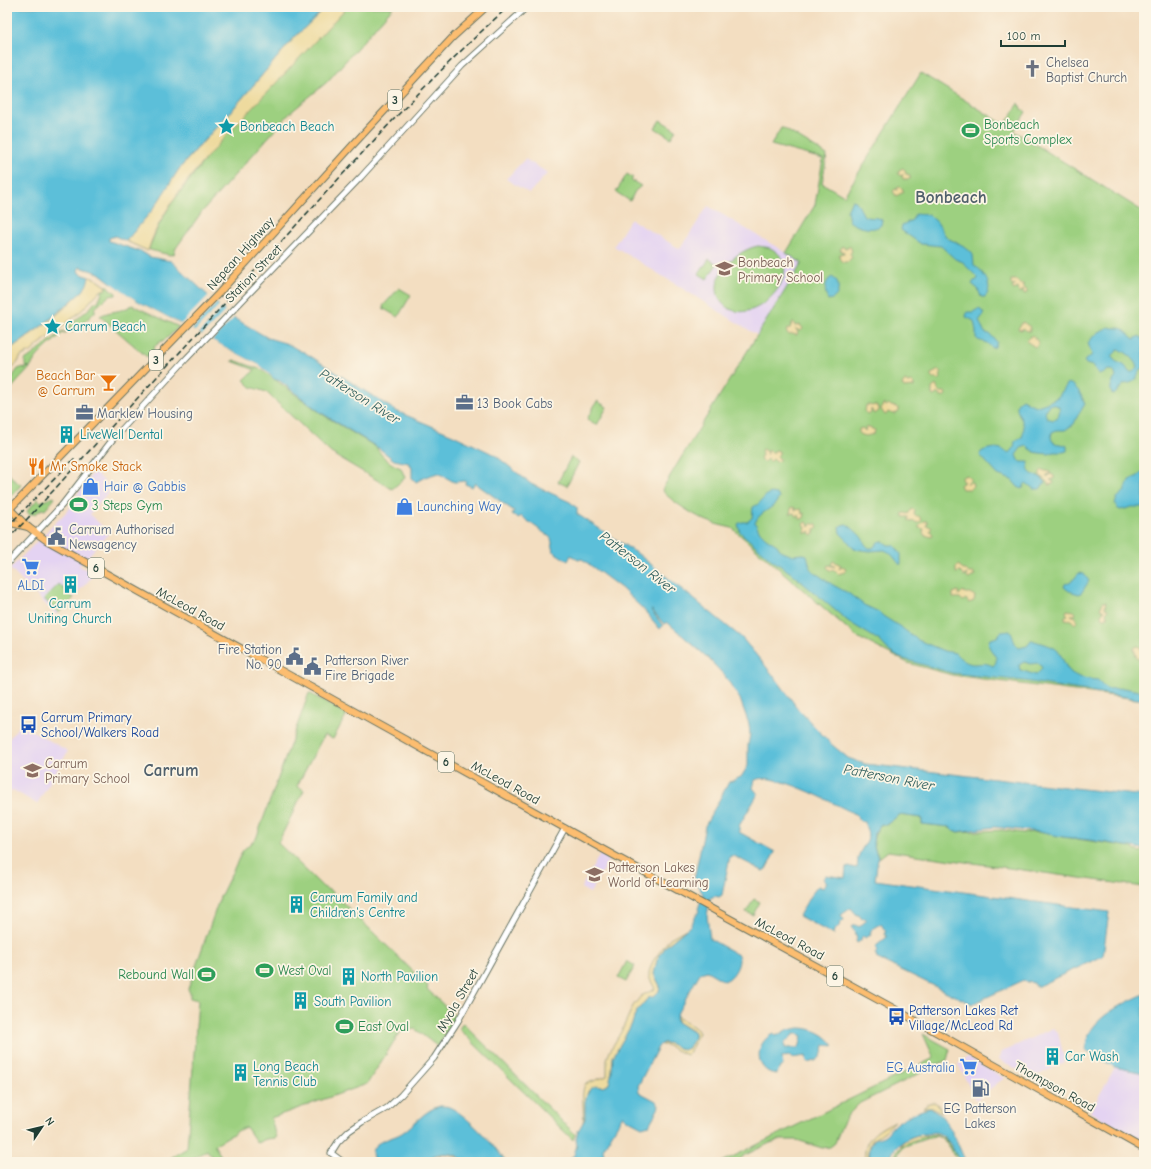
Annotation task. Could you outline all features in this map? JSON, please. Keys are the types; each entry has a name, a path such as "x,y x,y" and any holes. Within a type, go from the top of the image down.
{"main road":[{"name":"Nepean Highway","path":"9,511 218,294 334,165 453,37 486,7"},
{"name":"McLeod Road","path":"9,511 36,533 68,552 955,1043"},
{"path":"7,522 28,527"},
{"name":"Thompson Road","path":"955,1043 1144,1149"}],"street":[{"name":"Station Street","path":"7,564 73,493 110,442 198,346 361,178 474,54 527,7"},
{"name":"Myola Street","path":"343,1162 332,1153 338,1142 349,1131 387,1108 401,1096 434,1058 460,1019 565,828"}],"shaded area":[{"path":"525,159 548,173 529,193 506,179"},
{"name":"Bonbeach Primary School","path":"708,206 803,263 757,335 614,246 630,220 632,220 680,249"},
{"path":"94,471 112,489 90,514 109,533 79,566 95,574 56,615 10,569 71,507 69,506"},
{"name":"Carrum Primary School","path":"20,724 68,751 37,804 13,790 7,795 7,742"},
{"name":"Patterson Lakes World of Learning","path":"600,854 609,859 590,893 581,888"},
{"path":"1053,1028 1058,1033 1065,1062 1032,1078 999,1059 1002,1052"},
{"name":"EG Patterson Lakes","path":"968,1057 1004,1078 976,1100 958,1064"},
{"path":"1115,1067 1144,1073 1144,1142 1090,1112"}],"green space":[{"path":"347,7 393,7 327,82 290,113 201,213 176,248 174,254 170,255 150,250 149,248 158,227 169,207 213,149"},
{"path":"921,73 1005,125 1019,103 1021,109 1026,112 1014,131 1144,212 1144,700 952,675 908,663 857,637 732,528 698,517 677,503 662,490 802,263 786,253 815,205 823,159 771,145 781,128 827,155 822,183 844,196"},
{"path":"660,120 676,130 671,138 655,128"},
{"path":"627,174 633,178 631,180 641,186 635,191 630,201 616,192"},
{"path":"758,246 767,247 773,250 783,259 785,269 782,280 776,291 768,300 757,307 746,311 732,310 724,305 719,298 717,289 721,272 727,264 742,252"},
{"path":"709,259 717,264 707,279 699,274"},
{"path":"106,286 116,293 116,295 109,296 95,308 95,312 71,332 69,327 70,325 95,302 96,303 99,301 102,292 106,289"},
{"path":"399,288 411,295 398,317 384,309 383,306"},
{"path":"132,305 179,327 166,339 154,347 154,350 147,357 100,316 128,308"},
{"path":"63,331 65,333 63,333 40,353 31,367 25,366 25,360"},
{"path":"234,360 262,370 325,416 376,447 387,460 401,468 405,478 392,489 331,453 266,392 251,387 244,380 255,370 232,361"},
{"path":"24,367 25,369 26,367 30,368 7,393 7,382 13,378 18,369"},
{"path":"597,401 607,407 597,425 587,419"},
{"path":"571,457 579,462 567,486 558,482"},
{"path":"7,471 13,479 21,485 13,494 7,497"},
{"path":"54,497 55,498 45,510 42,509 35,514 29,514 27,511 38,499 40,502"},
{"path":"59,584 74,598 59,613 44,599"},
{"path":"309,693 347,714 333,739 324,735 297,786 304,790 278,843 323,887 331,891 428,986 427,989 456,1017 438,1047 415,1029 400,1032 367,1084 271,1118 276,1138 266,1139 257,1143 246,1127 214,1145 225,1162 215,1162 207,1150 187,1162 164,1162 187,1148 198,1000 190,998 188,989 220,897 243,850 256,839"},
{"path":"899,815 922,818 922,824 950,827 956,832 1002,830 1023,833 1039,832 1132,847 1134,850 1141,852 1144,849 1144,887 888,851 879,858 874,844 875,833 881,824 886,825"},
{"path":"754,899 760,902 753,915 746,912"},
{"path":"627,961 635,966 626,982 618,978"},
{"path":"463,1023 575,1134 573,1140 459,1029"},
{"path":"923,1034 950,1049 947,1060 860,1103 848,1115 842,1125 835,1143 830,1147 822,1148 797,1140 780,1140 745,1155 736,1162 722,1162 934,1058"},
{"path":"936,1134 944,1138 957,1156 955,1157 944,1140 937,1135 905,1146 898,1155 897,1162 895,1162 895,1155 903,1145 916,1139"}],"sand":[{"name":"Bonbeach Beach","path":"326,7 347,7 193,174 178,193 166,212 155,231 148,251 126,241 154,208 179,169 294,38"},
{"path":"903,168 906,174 910,175 910,179 903,179 903,174 901,176 898,174 899,170"},
{"path":"899,187 902,188 904,192 896,196 893,191 895,189 897,190"},
{"path":"937,191 941,194 945,194 947,197 941,198 939,201 929,197 929,193 931,192 938,196 936,193"},
{"path":"842,246 845,248 850,246 852,251 850,254 852,257 848,262 842,262 839,258 840,254 844,253 840,250"},
{"name":"Carrum Beach","path":"89,277 96,279 106,286 106,289 98,293 80,312 31,352 21,356 7,375 7,351 66,307 85,286"},
{"path":"1011,280 1017,280 1020,284 1023,284 1024,288 1027,290 1027,293 1024,294 1023,290 1019,293 1018,288 1014,290 1012,287 1016,285 1011,285"},
{"path":"1023,322 1030,327 1030,331 1023,328 1022,330 1018,329"},
{"path":"792,323 794,323 795,326 800,325 803,329 801,331 795,329 798,332 797,335 789,335 786,332"},
{"path":"1032,335 1038,342 1038,345 1035,347 1026,341"},
{"path":"939,370 941,373 941,378 939,380 931,376 931,374"},
{"path":"905,381 908,383 912,382 914,387 904,388 902,385"},
{"path":"936,385 939,392 945,392 945,396 941,397 938,393 934,396 932,395 932,388"},
{"path":"883,404 886,406 889,404 897,407 899,412 894,414 888,412 886,415 884,414 881,409"},
{"path":"866,405 875,405 879,408 879,411 874,414 871,409 871,413 868,415 865,412"},
{"path":"866,427 875,430 874,434 866,436 859,434 859,429 863,428 865,431"},
{"path":"762,449 766,451 767,455 769,450 773,453 775,450 779,451 777,456 779,461 776,462 773,459 770,462 767,459 764,462 761,461 760,458 762,455"},
{"path":"1042,470 1050,472 1047,477 1051,474 1054,476 1054,479 1050,480 1054,482 1053,484 1049,485 1045,479 1040,476 1040,472"},
{"path":"967,475 971,479 967,483 972,482 973,486 970,489 962,489 960,485 964,482 961,478"},
{"path":"792,507 795,508 795,510 801,509 802,513 805,514 804,518 800,519 799,515 796,517 794,513 790,514"},
{"path":"912,509 915,510 914,515 919,516 922,520 920,522 911,522 908,520 909,517 904,517 902,514 908,514"},
{"path":"924,521 928,522 926,526 932,528 930,530 933,535 932,537 924,535 924,529 919,528"},
{"path":"805,522 808,523 809,527 812,523 814,525 816,523 818,527 815,529 814,534 812,535 810,531 805,533 806,528 803,524"},
{"path":"833,561 841,565 839,569 842,567 846,569 845,572 838,574 835,571 829,570 827,567 828,565 835,567 831,564"},
{"path":"959,565 963,570 966,570 969,573 974,573 975,575 969,579 967,578 967,574 964,576 960,572 956,573 956,567"},
{"path":"958,591 959,595 963,591 975,596 974,601 969,603 966,599 963,601 960,598 953,598 953,593"},
{"path":"1103,602 1106,602 1105,608 1108,609 1106,613 1108,617 1105,618 1103,618 1101,614 1104,611 1100,609"},
{"path":"1067,610 1074,611 1076,613 1075,615 1071,615 1076,617 1077,622 1075,624 1071,620 1065,619 1065,616 1068,615 1066,613"},
{"path":"1144,644 1144,657 1142,653 1141,658 1137,659 1134,649 1135,647 1139,646 1142,650 1142,646"},
{"path":"686,929 666,946 657,960 654,974 660,986 659,991 653,997 648,998 636,1012 632,1024 613,1057 609,1084 604,1087 588,1091 583,1123 583,1093 585,1084 607,1076 607,1059 633,1006 641,996 655,989 649,977 649,972 653,961 670,938"},
{"path":"677,1016 695,1028 699,1033 689,1053 686,1055 666,1045 661,1045 662,1043 668,1043 688,1048 693,1040 694,1032 677,1022"},
{"path":"934,1102 939,1105 942,1113 934,1108 923,1108 929,1103"},
{"path":"895,1121 885,1131 872,1140 868,1151 869,1162 865,1162 868,1141 882,1128"},
{"path":"922,1134 926,1136 900,1146 906,1140"},
{"path":"449,1153 461,1158 465,1162 462,1162 452,1155 442,1154"},
{"path":"440,1154 440,1156 425,1162 433,1156"}],"water":[{"name":"Patterson River","path":"7,7 326,7 294,38 179,169 154,208 126,241 115,236 109,238 109,241 142,252 150,257 171,261 229,315 268,338 288,344 304,352 396,411 453,435 495,455 531,484 570,502 577,508 577,514 638,554 742,638 778,681 798,709 831,744 848,758 865,764 1144,796 1144,849 1039,832 995,827 956,832 950,827 922,824 922,818 899,815 886,825 881,824 874,833 873,844 878,858 875,880 1109,912 1103,956 1036,987 1034,983 1028,982 1028,984 1024,980 972,1004 876,958 875,953 878,951 875,947 887,937 881,924 871,930 871,935 865,938 863,936 861,938 862,940 857,943 856,933 851,927 856,925 859,927 867,920 865,918 862,919 851,908 841,915 844,920 833,932 834,935 799,916 810,896 818,886 823,888 827,882 823,879 826,875 845,878 846,867 857,868 858,857 868,837 864,822 860,821 855,814 788,783 763,778 755,780 753,788 758,794 739,826 739,832 775,852 766,869 763,871 734,856 730,856 722,895 719,897 715,896 710,898 707,916 710,939 738,955 738,966 731,977 724,981 707,971 700,973 676,1018 677,1022 694,1033 692,1043 683,1050 665,1043 662,1043 658,1047 638,1086 639,1092 656,1101 659,1105 649,1125 642,1127 625,1118 623,1115 603,1149 605,1162 568,1162 574,1155 577,1145 576,1138 578,1131 585,1119 585,1101 590,1089 596,1086 604,1087 609,1084 613,1057 632,1024 636,1012 648,998 653,997 659,991 660,986 654,974 657,960 666,946 690,926 699,911 698,909 703,894 694,880 705,826 729,782 741,777 748,766 748,745 750,735 749,724 740,699 725,676 708,658 667,622 664,624 651,610 663,626 660,629 643,609 621,588 582,559 578,560 571,555 568,561 554,552 551,538 521,516 519,518 512,514 514,511 475,483 472,487 465,484 466,481 454,482 438,473 425,477 416,482 412,478 412,468 409,463 394,460 380,449 320,412 280,381 274,379 261,366 137,301 99,273 80,267 78,270 79,273 89,277 83,291 43,325 7,351"},
{"path":"852,200 856,201 864,216 882,220 881,225 874,228 865,228 849,221 847,211"},
{"path":"915,214 929,215 937,222 947,238 962,245 971,252 973,255 974,265 981,271 987,280 989,288 985,297 981,297 978,289 972,284 978,278 963,262 955,259 941,246 921,244 901,230 902,225 912,220"},
{"path":"832,277 837,281 838,291 834,298 828,300 826,294 826,284"},
{"path":"978,309 984,314 979,321 985,333 990,334 997,342 995,347 992,348 987,343 976,338 974,321 966,317 967,312 973,312"},
{"path":"1109,327 1123,329 1134,339 1140,336 1144,341 1144,367 1133,382 1124,384 1114,395 1112,394 1111,387 1116,377 1114,371 1108,370 1103,374 1099,374 1093,366 1086,364 1084,361 1092,355 1088,343 1095,335","holes":["1118,350 1121,350 1130,356 1137,364 1138,367 1133,372 1129,372 1125,366 1113,358 1112,356"]},
{"path":"1068,383 1077,389 1085,404 1074,424 1065,430 1057,430 1052,432 1051,438 1053,442 1067,446 1067,451 1049,454 1034,452 1027,446 1021,448 1016,455 1018,460 1021,462 1029,462 1029,471 1040,477 1045,482 1040,489 1034,489 1026,483 1022,489 1012,480 998,475 980,455 981,452 996,448 1011,452 1014,448 1015,441 1022,437 1024,431 1024,426 1017,407 1018,402 1022,399 1037,406 1058,397","holes":["1052,404 1058,406 1060,410 1058,417 1053,420 1047,418 1045,411 1048,406"]},
{"path":"1143,471 1144,507 1132,507 1121,510 1118,509 1115,504 1117,498 1125,491 1129,480 1138,476"},
{"path":"768,494 777,494 779,498 774,505 757,519 755,523 760,532 766,538 777,545 781,551 790,555 807,555 810,567 814,572 848,593 864,605 879,612 918,640 944,651 955,653 961,659 971,664 983,663 993,666 996,659 989,646 990,639 997,637 1001,632 1010,631 1019,648 1027,646 1032,640 1049,646 1058,651 1067,668 1073,674 1098,680 1107,689 1124,688 1144,692 1144,700 1024,681 952,673 900,658 890,652 880,641 849,622 791,573 772,560 740,532 738,524 747,522 752,518 753,507 759,504","holes":["1024,662 1031,664 1039,663 1042,668 1036,675 1020,670 1019,665"]},
{"path":"846,524 858,533 869,548 873,548 879,541 888,545 894,545 901,554 900,565 891,554 884,550 870,551 854,549 840,533 839,527"},
{"path":"1079,573 1084,574 1089,581 1079,594 1069,591 1064,587 1065,584 1073,580"},
{"path":"1144,994 1144,1073 1115,1067 1086,1051 1087,1040 1097,1022 1125,1003"},
{"path":"799,1028 819,1032 834,1046 824,1045 820,1058 807,1063 806,1056 791,1058 791,1056 782,1057 783,1066 780,1067 777,1074 764,1069 759,1057 762,1044 773,1034 776,1036 788,1030","holes":["794,1034 802,1036 800,1045 797,1048 785,1048 784,1044"]},
{"path":"440,1106 446,1106 456,1110 488,1140 506,1162 465,1162 454,1155 446,1153 437,1154 422,1162 375,1162 372,1153 376,1145 407,1130 430,1110"},
{"path":"930,1108 942,1117 952,1131 966,1162 960,1162 951,1145 945,1138 934,1132 914,1136 902,1142 897,1146 891,1156 891,1162 870,1162 870,1148 874,1140 885,1135 896,1123 906,1117"}],"pier":[{"path":"112,283 137,301 181,324 210,294 218,302 192,330 195,331 220,304 224,307 199,334 202,335 226,310 237,318 234,318 212,340 261,366 274,379 256,365 136,302 110,285"}],"railway":[{"path":"7,540 375,140 427,85 480,32 508,7"},
{"path":"7,527 76,457"}],"place":[{"name":"Chelsea Baptist Church","path":"1033,69"},
{"name":"Bonbeach Beach","path":"227,126"},
{"name":"Bonbeach Sports Complex","path":"971,131"},
{"name":"Bonbeach Primary School","path":"725,269"},
{"name":"Carrum Beach","path":"52,326"},
{"name":"Beach Bar @ Carrum","path":"108,382"},
{"name":"13 Book Cabs","path":"464,403"},
{"name":"Marklew Housing","path":"84,413"},
{"name":"LiveWell Dental","path":"67,434"},
{"name":"Mr Smoke Stack","path":"37,466"},
{"name":"Hair @ Gabbis","path":"91,486"},
{"name":"3 Steps Gym","path":"79,505"},
{"name":"Launching Way","path":"404,506"},
{"name":"Carrum Authorised Newsagency","path":"56,536"},
{"name":"ALDI","path":"31,566"},
{"name":"Carrum Uniting Church","path":"70,584"},
{"name":"Fire Station No. 90","path":"295,656"},
{"name":"Patterson River Fire Brigade","path":"312,667"},
{"name":"Carrum Primary School/Walkers Road","path":"28,724"},
{"name":"Carrum Primary School","path":"32,770"},
{"name":"Patterson Lakes World of Learning","path":"595,874"},
{"name":"Carrum Family and Children's Centre","path":"297,904"},
{"name":"West Oval","path":"265,970"},
{"name":"Rebound Wall","path":"207,974"},
{"name":"North Pavilion","path":"348,976"},
{"name":"South Pavilion","path":"301,1001"},
{"name":"Patterson Lakes Ret Village/McLeod Rd","path":"896,1017"},
{"name":"East Oval","path":"345,1026"},
{"name":"Car Wash","path":"1052,1056"},
{"name":"EG Australia","path":"968,1067"},
{"name":"Long Beach Tennis Club","path":"240,1073"},
{"name":"EG Patterson Lakes","path":"980,1089"}],"district":[{"name":"Bonbeach","path":"951,197"},
{"name":"Carrum","path":"171,770"}]}
